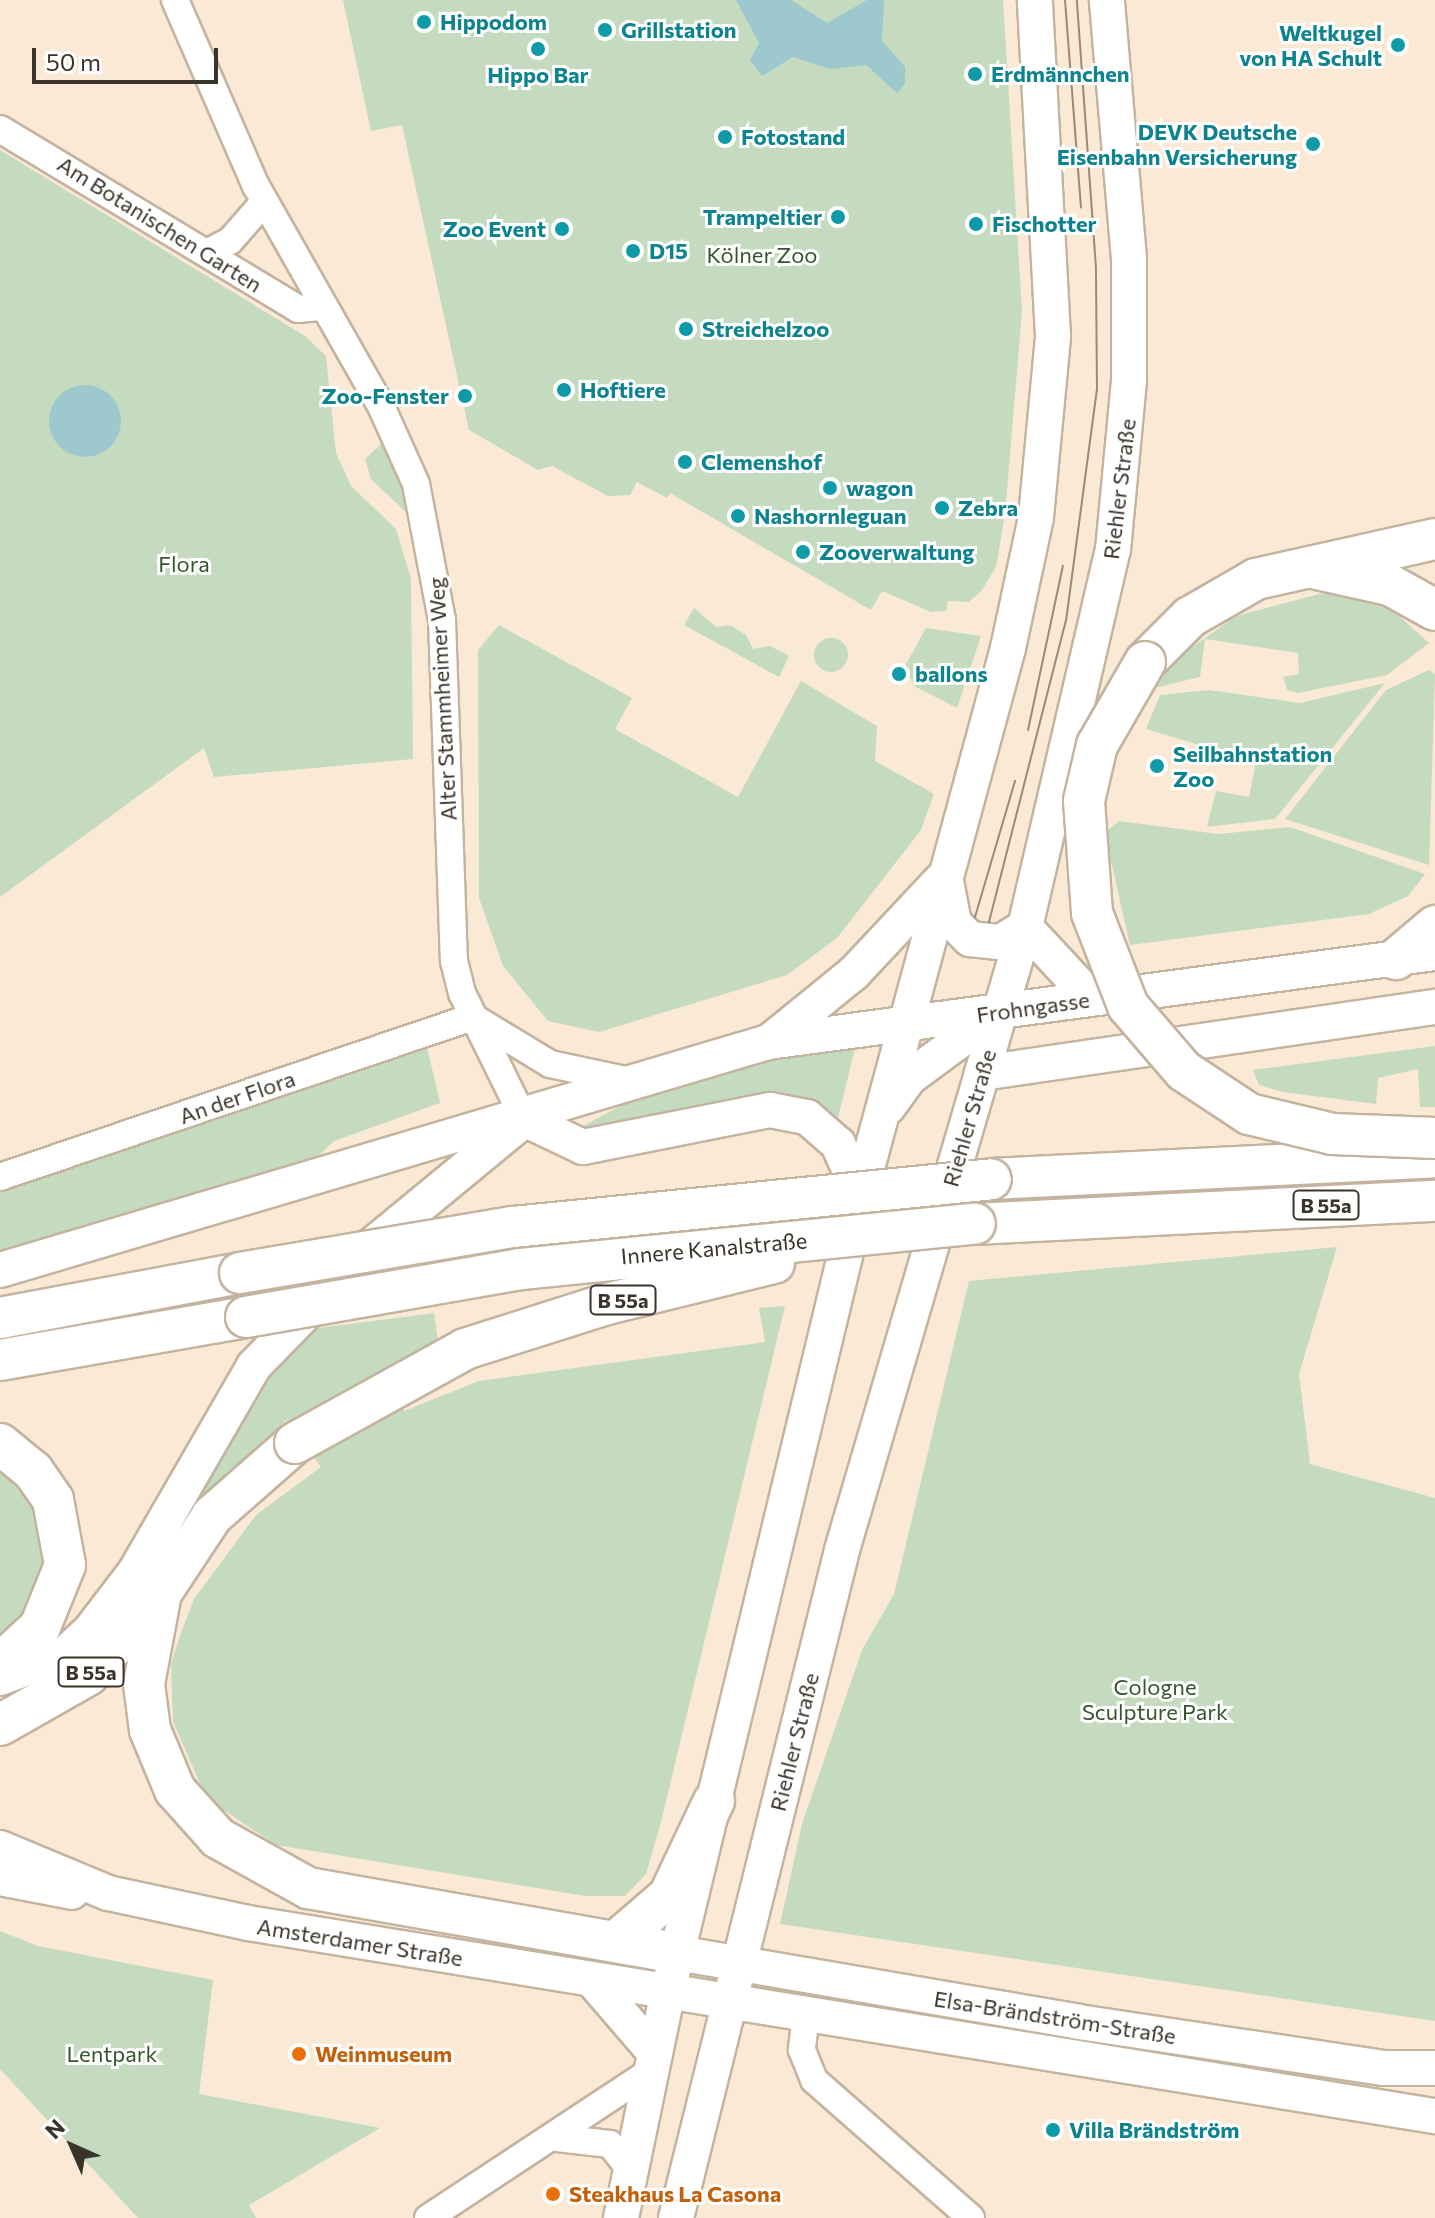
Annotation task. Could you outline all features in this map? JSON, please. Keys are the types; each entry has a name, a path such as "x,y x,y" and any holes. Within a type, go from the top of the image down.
{"highway":[{"path":"1435,539 1297,565 1223,596 1145,662 1102,733 1084,801 1092,913 1128,1006 1184,1071 1249,1114 1333,1134 1435,1138"},
{"path":"1376,550 1435,568"},
{"path":"1297,565 1390,585 1435,610"},
{"path":"1396,959 1435,926"},
{"name":"Innere Kanalstraße","path":"0,1318 513,1227 991,1179 1435,1157"},
{"name":"Innere Kanalstraße","path":"0,1360 551,1265 975,1224 1435,1201"},
{"name":"B 55a","path":"0,1725 88,1675 161,1593 212,1516 295,1443 405,1376 479,1345 732,1272 975,1224"},
{"path":"0,1444 33,1471 53,1500 65,1565 40,1627 0,1664"},
{"path":"161,1593 144,1684 150,1730 175,1790 218,1838 308,1888 618,1940 677,1953"},
{"path":"618,1940 669,1896 714,1801"}],"main road":[{"path":"621,2218 668,1991 860,1194 1022,594 1047,427 1051,207 1035,0"},
{"name":"Riehler Straße","path":"676,2218 850,1522 1025,927 1081,706 1123,473 1129,259 1107,0"},
{"path":"945,877 954,923 970,939 1001,942 1025,927 1091,998"},
{"path":"768,1042 854,973 945,877"},
{"name":"Frohngasse","path":"0,1270 524,1119 768,1042 1435,953"},
{"path":"982,1073 1435,1007"},
{"path":"881,1116 910,1077 944,1049 1000,1013"},
{"path":"904,1024 944,1049 960,1071 969,1113"},
{"path":"0,1678 65,1654 89,1632 135,1572 254,1366 371,1246 524,1119 583,1147 770,1110 807,1117 838,1144 860,1194"},
{"name":"Amsterdamer Straße","path":"0,1848 108,1893 593,1981 729,2002"},
{"path":"0,1878 49,1891 108,1893"},
{"name":"Elsa-Brändström-Straße","path":"677,1953 1322,2059 1435,2068"},
{"path":"593,1981 653,2062"},
{"name":"Elsa-Brändström-Straße","path":"729,2002 1435,2116"}],"street":[{"name":"Alter Stammheimer Weg","path":"175,0 264,202 393,428 429,532 442,620 454,961 473,1017 524,1119"},
{"name":"Am Botanischen Garten","path":"0,129 298,309 322,307"},
{"path":"207,253 230,241 264,202"},
{"path":"473,1017 550,1064 635,1082"},
{"name":"An der Flora","path":"0,1177 473,1017"},
{"path":"806,2015 802,2050 814,2080 971,2218"},
{"path":"428,2218 557,2138 653,2062"},
{"path":"557,2138 601,2140 632,2172"}],"green space":[{"name":"Kölner Zoo","path":"343,0 1003,0 1022,311 1005,514 996,567 982,590 969,602 948,601 946,611 931,612 882,591 871,610 670,493 667,498 637,482 630,495 608,496 552,466 538,470 469,430 402,125 371,131"},
{"name":"Flora","path":"0,150 305,336 326,356 336,453 351,486 396,529 411,579 413,759 214,777 204,748 0,897"},
{"path":"383,442 411,517 371,479 365,459"},
{"path":"1327,592 1390,608 1429,643 1387,675 1298,693 1287,690 1283,677 1299,674 1298,653 1205,639 1200,677 1154,688 1181,655 1236,616"},
{"path":"694,608 716,627 730,625 746,635 753,649 770,646 789,656 779,677 684,625"},
{"path":"499,625 632,698 615,729 738,797 801,681 877,726 875,761 934,794 921,830 837,938 787,975 599,1032 548,1021 503,966 479,898 478,650"},
{"path":"926,628 981,636 957,708 914,686 905,666"},
{"path":"831,638 843,643 848,655 843,667 831,672 819,667 814,655 819,643"},
{"path":"1429,670 1435,674 1429,865 1285,819 1386,690"},
{"path":"1385,683 1275,819 1207,827 1216,791 1249,797 1256,762 1146,729 1160,695 1209,690 1300,703"},
{"path":"1119,821 1218,834 1290,827 1425,874 1408,896 1369,914 1130,945 1109,852 1108,830"},
{"path":"856,1044 837,1122 583,1126 637,1097 711,1072"},
{"path":"1435,1046 1435,1107 1420,1107 1418,1069 1378,1078 1376,1104 1282,1092 1259,1085 1253,1070"},
{"path":"427,1047 440,1103 334,1141 305,1168 0,1256 0,1188"},
{"name":"Cologne Sculpture Park","path":"1337,1247 1299,1374 1310,1464 1435,1498 1435,2021 780,1924 802,1824 862,1650 894,1594 969,1281"},
{"path":"785,1306 661,1822 646,1874 625,1896 586,1896 276,1845 207,1799 173,1722 171,1664 181,1633 194,1599 256,1515 321,1467 286,1420 201,1501 190,1494 303,1330 434,1313 438,1341 394,1363 404,1411 479,1381 765,1342 759,1308"},
{"path":"0,1460 26,1484 50,1543 35,1607 0,1644"},
{"name":"Lentpark","path":"0,1931 38,1946 213,1980 199,2094 380,2128 249,2205 256,2218 138,2218 0,2069"}],"water":[{"path":"736,0 791,0 827,23 867,0 884,0 882,41 905,67 905,84 897,93 866,65 830,69 793,57 762,76 750,60 759,43"},
{"path":"85,385 111,395 121,421 111,447 85,457 59,447 49,421 59,395"}],"tram line":[{"path":"1065,0 1081,207"},
{"path":"989,922 1066,621 1097,390 1096,268 1077,0"},
{"path":"1028,730 1063,566"},
{"path":"975,917 1015,781"}],"place":[{"name":"Hippodom","path":"424,22"},
{"name":"Grillstation","path":"605,30"},
{"name":"Weltkugel von HA Schult","path":"1398,45"},
{"name":"Hippo Bar","path":"538,49"},
{"name":"Erdmännchen","path":"975,74"},
{"name":"Fotostand","path":"725,137"},
{"name":"DEVK Deutsche Eisenbahn Versicherung","path":"1313,144"},
{"name":"Trampeltier","path":"838,217"},
{"name":"Fischotter","path":"976,224"},
{"name":"Zoo Event","path":"562,229"},
{"name":"D15","path":"633,251"},
{"name":"Streichelzoo","path":"686,329"},
{"name":"Hoftiere","path":"564,390"},
{"name":"Zoo-Fenster","path":"465,396"},
{"name":"Clemenshof","path":"685,462"},
{"name":"wagon","path":"830,488"},
{"name":"Zebra","path":"942,508"},
{"name":"Nashornleguan","path":"738,516"},
{"name":"Zooverwaltung","path":"803,552"},
{"name":"ballons","path":"899,674"},
{"name":"Seilbahnstation Zoo","path":"1157,766"},
{"name":"Weinmuseum","path":"299,2054"},
{"name":"Villa Brändström","path":"1053,2130"},
{"name":"Steakhaus La Casona","path":"553,2194"}]}
